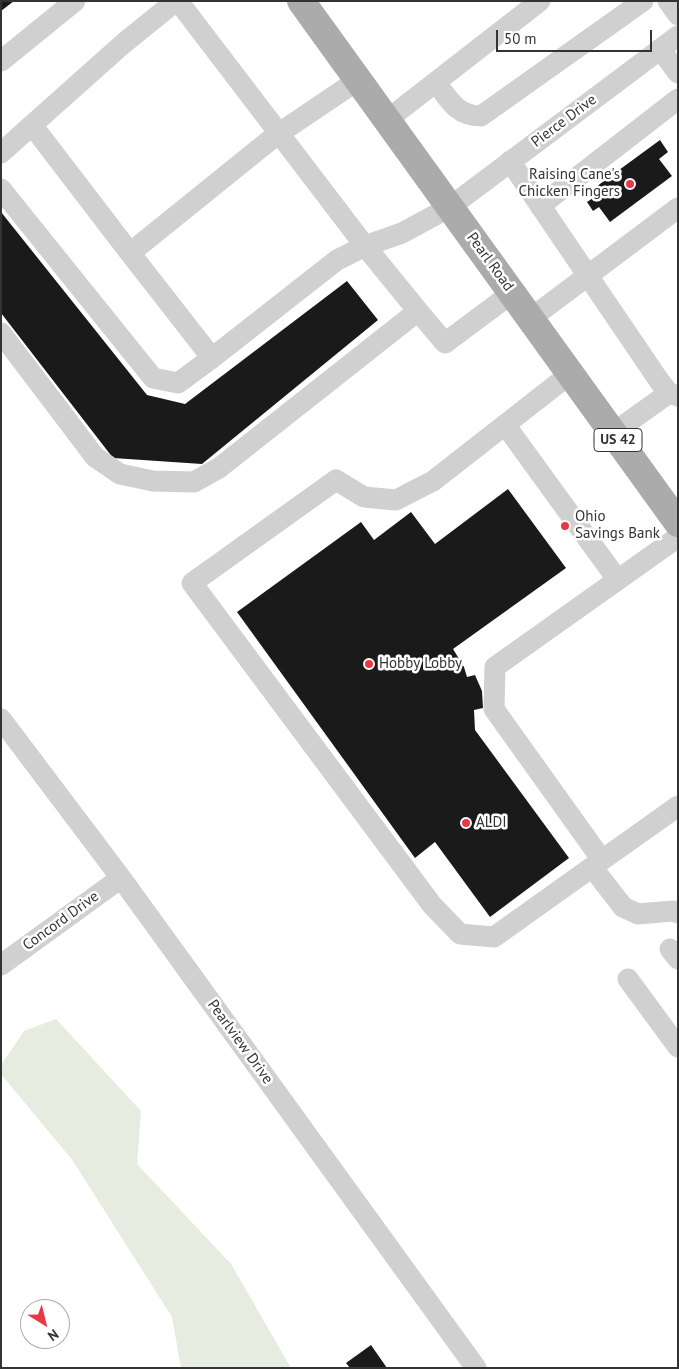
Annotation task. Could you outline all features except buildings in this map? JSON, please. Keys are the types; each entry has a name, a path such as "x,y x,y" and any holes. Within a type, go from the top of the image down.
{"main road":[{"name":"Pearl Road","path":"301,1 678,523"}],"street":[{"path":"1,61 75,1"},
{"path":"1,153 124,43 177,1 280,132 366,246 445,343 512,293"},
{"path":"387,120 540,1"},
{"path":"436,82 456,110 472,116 489,112 643,1"},
{"path":"668,1 678,15"},
{"name":"Pierce Drive","path":"1,189 153,378 178,383 337,260 366,246 402,234 450,207 678,36"},
{"path":"660,49 678,73"},
{"path":"130,253 280,132 358,80"},
{"path":"540,206 678,99"},
{"path":"32,125 212,358"},
{"path":"510,161 588,276 674,395 613,433"},
{"path":"530,319 678,208"},
{"path":"1,333 95,457 120,474 153,481 194,482 219,468 418,311"},
{"path":"570,374 506,426 433,481 396,500 364,497 336,480 192,583 432,905 460,934 494,937 678,806"},
{"path":"506,426 617,579"},
{"path":"678,536 495,667 494,709 597,864 623,908 638,914 673,911 678,913"},
{"name":"Pearlview Drive","path":"1,719 121,878 476,1368"},
{"name":"Concord Drive","path":"1,965 121,878"},
{"path":"628,979 678,1047"}],"shaded area":[{"path":"56,1019 141,1111 137,1164 231,1264 291,1368 181,1368 172,1317 73,1161 1,1074 1,1065 24,1031"}],"place":[{"name":"Raising Cane's Chicken Fingers","path":"630,184"},
{"name":"Ohio Savings Bank","path":"565,526"},
{"name":"Hobby Lobby","path":"369,664"},
{"name":"ALDI","path":"466,823"}]}
